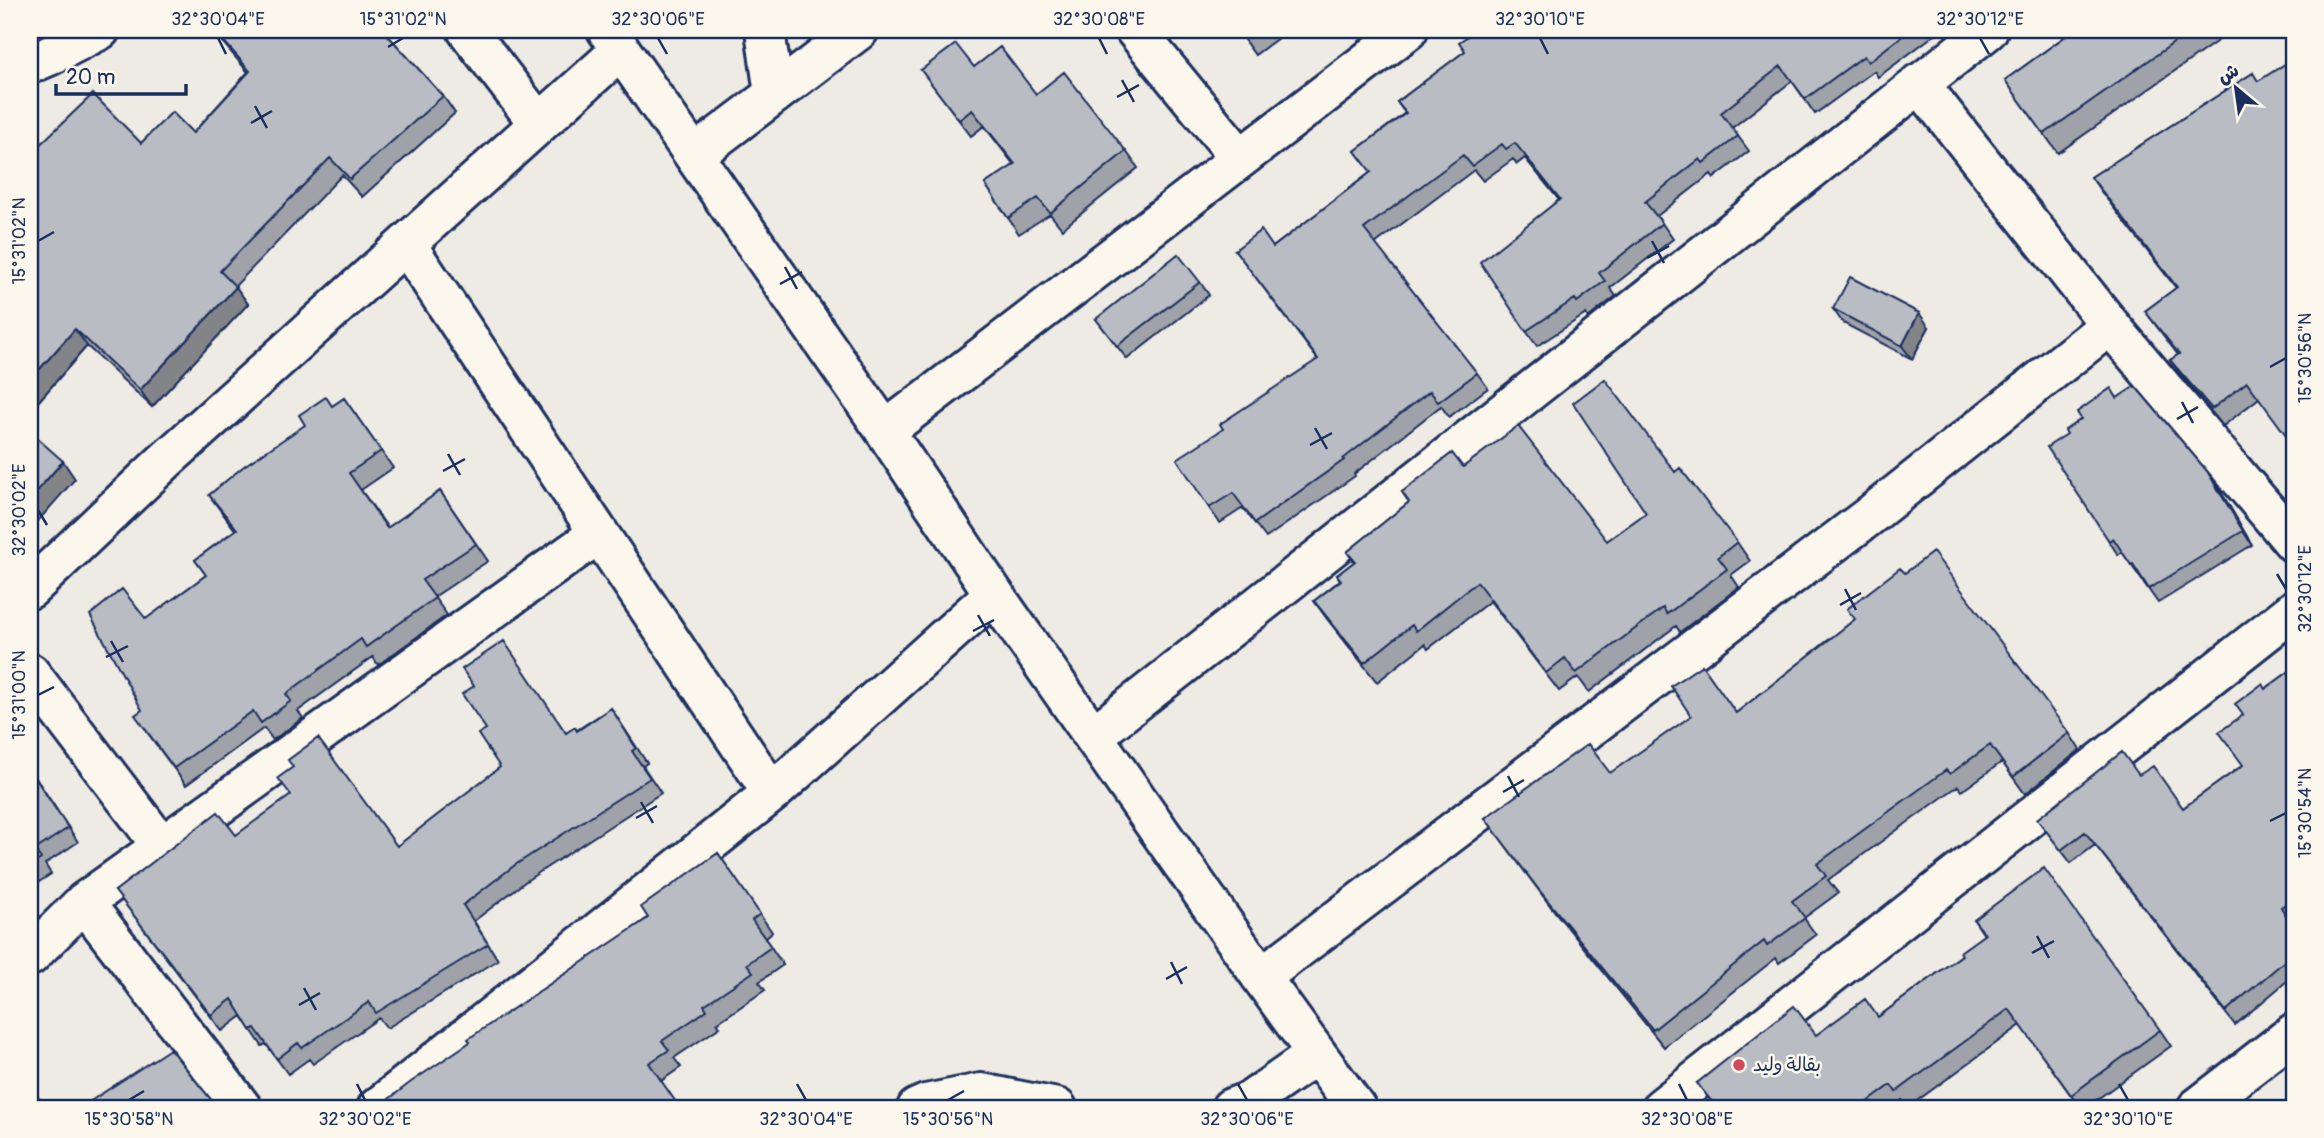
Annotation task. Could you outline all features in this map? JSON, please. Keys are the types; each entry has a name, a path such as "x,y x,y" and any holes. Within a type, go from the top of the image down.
{"street":[{"path":"36,51 100,30"},
{"path":"467,30 539,124"},
{"path":"765,30 774,94"},
{"path":"694,155 859,30"},
{"path":"1135,30 1240,158"},
{"path":"885,431 1408,30"},
{"path":"1094,736 1988,30"},
{"path":"30,589 166,461 539,124 614,40 885,431 994,594 1356,1108"},
{"path":"1919,83 2110,325 2294,544"},
{"path":"405,244 772,793"},
{"path":"1261,976 1868,517 2110,325"},
{"path":"30,956 84,902 598,534"},
{"path":"376,1108 772,793 994,594"},
{"path":"1661,1108 2294,610"},
{"path":"30,673 161,845"},
{"path":"84,902 242,1108"},
{"path":"2197,1108 2294,1032"},
{"path":"1231,1108 1250,1101 1317,1054"},
{"path":"917,1108 981,1093 1057,1108"}],"building":[{"path":"214,30 383,30 443,96 350,179 330,158 220,271 236,287 140,390 75,329 30,380 30,154 93,94 141,143 172,112 193,133 250,71"},
{"path":"1237,30 1253,30 1243,37"},
{"path":"1477,30 1910,30 1868,62 1864,56 1805,99 1781,66 1721,113 1738,136 1703,163 1700,159 1645,202 1662,223 1599,273 1605,281 1577,302 1575,299 1526,331 1480,262 1560,199 1515,143 1506,149 1502,144 1472,166 1463,155 1364,229 1477,373 1438,402 1430,391 1344,460 1255,523 1233,493 1209,508 1177,459 1223,429 1220,424 1318,359 1235,250 1261,230 1273,247 1371,172 1355,151 1406,113 1397,102 1465,51 1459,42"},
{"path":"2074,30 2192,30 2044,134 2005,80"},
{"path":"956,44 974,67 1000,47 1036,94 1064,72 1126,151 1050,213 1038,198 1008,218 985,184 1015,164 972,110 959,120 921,70"},
{"path":"2293,59 2294,446 2247,382 2212,409 2170,360 2179,354 2145,311 2177,287 2091,177 2253,73 2258,81"},
{"path":"1178,254 1200,282 1117,346 1096,319"},
{"path":"1850,277 1919,313 1902,346 1833,309"},
{"path":"1605,379 1675,472 1680,468 1737,542 1718,557 1727,569 1667,614 1663,608 1576,673 1565,658 1546,673 1477,582 1416,631 1412,625 1364,663 1314,601 1341,580 1337,575 1355,561 1347,552 1409,502 1402,492 1452,453 1463,467 1518,426 1607,541 1646,513 1573,403"},
{"path":"2135,386 2207,471 2243,531 2149,589 2113,538 2109,541 2047,447 2067,434 2065,430 2081,419 2077,412 2111,388 2117,398"},
{"path":"326,397 332,406 344,398 381,451 349,473 387,528 440,491 476,544 422,580 435,598 366,647 361,639 286,694 291,701 261,723 253,711 174,768 135,715 142,710 90,615 122,589 146,619 206,575 195,560 237,529 209,495 244,466 305,425 299,415"},
{"path":"30,432 63,461 30,499"},
{"path":"1933,552 2069,733 2013,777 1990,745 1950,774 1946,770 1817,864 1826,876 1792,901 1805,918 1767,946 1764,941 1653,1030 1539,890 1485,818 1588,744 1610,773 1691,716 1671,686 1702,665 1736,713 1855,619 1847,609 1900,568 1905,573"},
{"path":"504,641 566,733 575,727 577,731 611,708 636,748 632,751 650,778 515,865 463,905 488,944 376,1013 369,1002 302,1048 298,1043 277,1059 255,1028 251,1030 232,999 211,1015 115,891 218,812 236,835 291,795 278,778 293,767 288,760 318,738 397,846 500,767 478,734 486,729 462,694 474,686 462,669"},
{"path":"2294,668 2294,898 2281,907 2294,929 2294,953 2226,1011 2085,832 2061,850 2037,819 2122,752 2139,775 2153,766 2183,808 2243,765 2219,732 2243,715 2235,704 2262,684 2265,689"},
{"path":"30,770 68,828 35,850 41,859 30,866"},
{"path":"718,853 760,914 752,920 771,947 747,964 753,972 704,1005 707,1010 662,1041 669,1050 649,1063 680,1108 377,1108 470,1042 468,1039 648,918 641,907"},
{"path":"2044,868 2160,1030 2071,1095 2009,1009 1896,1092 1891,1085 1860,1108 1717,1108 1697,1083 1794,1006 1816,1035 1865,999 1878,1017 1962,955 1960,952 1985,934 1974,920"},
{"path":"170,1049 218,1108 80,1108"},
{"path":"30,1086 46,1108 30,1108"}],"place":[{"name":"بقالة وليد","path":"1739,1065"}]}
